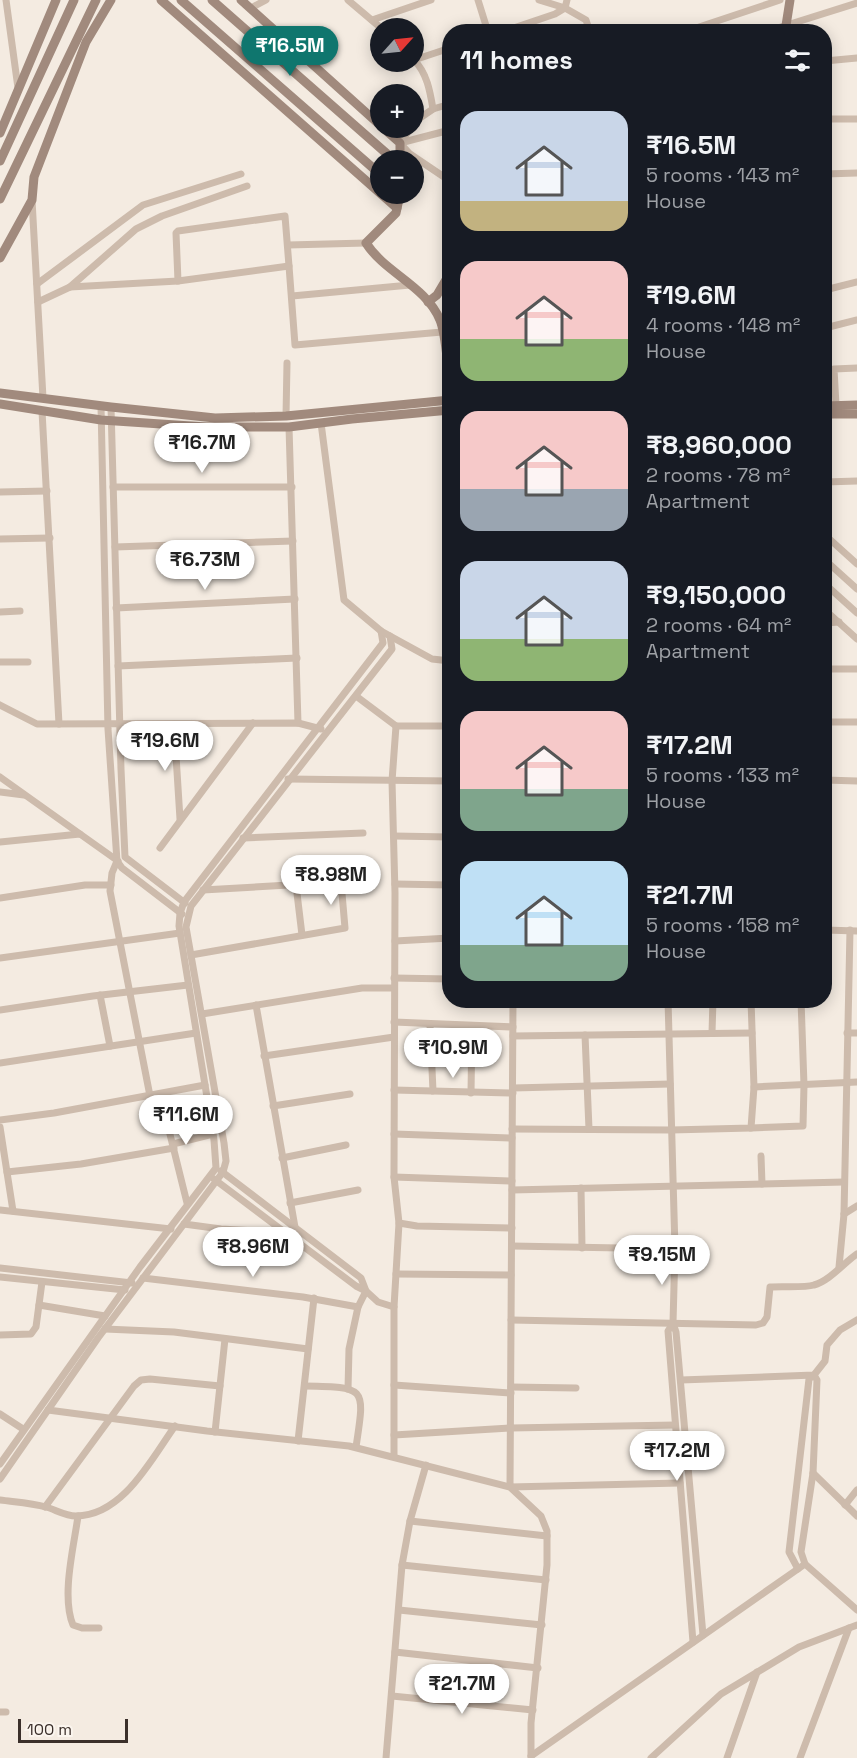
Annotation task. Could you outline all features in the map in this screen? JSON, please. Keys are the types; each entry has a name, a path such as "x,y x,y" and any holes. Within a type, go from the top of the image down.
{"street":[{"path":"6,0 18,90"},
{"path":"0,133 56,0"},
{"path":"0,161 74,0"},
{"path":"0,199 96,0"},
{"path":"43,398 32,200 34,177 86,42 111,0"},
{"path":"161,0 398,208"},
{"path":"181,0 370,165"},
{"path":"212,0 383,150"},
{"path":"241,0 370,116"},
{"path":"251,8 266,0"},
{"path":"348,0 370,18"},
{"path":"378,18 431,0"},
{"path":"478,0 486,24"},
{"path":"539,0 565,8 586,20 587,24"},
{"path":"526,24 555,14 565,8 567,0"},
{"path":"708,24 780,0"},
{"path":"786,24 790,0"},
{"path":"797,24 857,3"},
{"path":"0,27 10,25"},
{"path":"434,109 422,68 414,60 442,51"},
{"path":"832,60 857,58"},
{"path":"424,116 442,106"},
{"path":"832,119 857,119"},
{"path":"400,143 442,132"},
{"path":"394,138 410,154 442,176"},
{"path":"400,150 400,143 404,138"},
{"path":"832,174 857,173"},
{"path":"37,284 143,205 241,174"},
{"path":"38,302 70,287 136,229 162,216 247,186"},
{"path":"0,258 32,200"},
{"path":"288,245 366,243 396,213 399,204"},
{"path":"178,281 178,231 285,216 295,345 442,332 440,321 428,302 373,254 366,243"},
{"path":"70,287 178,281 289,266"},
{"path":"832,288 857,282"},
{"path":"292,296 410,285"},
{"path":"428,302 437,296 442,287"},
{"path":"832,326 857,320"},
{"path":"286,416 287,363"},
{"path":"836,405 834,369 857,368"},
{"path":"0,393 215,418 286,416 442,401"},
{"path":"0,404 101,420 206,427 289,427 442,411"},
{"path":"832,405 857,405"},
{"path":"100,406 108,724 117,861 110,891 150,1096"},
{"path":"111,407 125,857"},
{"path":"42,411 59,724"},
{"path":"832,414 857,414"},
{"path":"321,423 344,600 381,631 432,659 442,660"},
{"path":"289,427 298,723"},
{"path":"832,482 857,482"},
{"path":"113,487 292,487"},
{"path":"0,492 47,491"},
{"path":"0,539 50,538"},
{"path":"115,547 293,541"},
{"path":"832,541 857,564"},
{"path":"832,566 857,589"},
{"path":"832,590 857,613"},
{"path":"116,608 295,599"},
{"path":"0,612 21,612"},
{"path":"832,616 857,639"},
{"path":"832,622 839,622"},
{"path":"348,1389 349,1349 358,1306 366,1291 361,1278 220,1170 180,933 184,902 383,643 381,631"},
{"path":"183,915 392,649 390,636"},
{"path":"118,666 297,658"},
{"path":"0,662 28,662"},
{"path":"832,669 857,669"},
{"path":"356,696 396,726 442,726"},
{"path":"0,705 37,724 298,723 319,727 326,734"},
{"path":"832,722 857,722"},
{"path":"160,848 253,723"},
{"path":"174,724 180,819"},
{"path":"394,1456 394,1307 399,1223 394,1178 395,884 392,781 396,726"},
{"path":"0,777 117,861 183,915 226,1161 187,1203 0,1464"},
{"path":"281,777 442,781"},
{"path":"832,780 857,781"},
{"path":"0,792 27,796"},
{"path":"243,838 363,833"},
{"path":"0,842 80,834"},
{"path":"394,836 442,837"},
{"path":"117,861 125,857"},
{"path":"125,857 191,906"},
{"path":"191,955 345,928 341,882 203,890"},
{"path":"395,884 442,885"},
{"path":"0,898 85,885 111,885"},
{"path":"296,885 302,935"},
{"path":"832,930 853,931 847,981 844,1215 838,1267"},
{"path":"0,958 180,933"},
{"path":"395,941 442,938"},
{"path":"394,978 442,979"},
{"path":"847,981 857,981"},
{"path":"0,1010 188,984"},
{"path":"202,1014 362,988 394,988"},
{"path":"100,995 111,1046"},
{"path":"256,1005 295,1227"},
{"path":"513,1008 510,1486 541,1515 547,1536 546,1580 533,1710 531,1757"},
{"path":"668,1008 675,1249 673,1323 681,1380 703,1635"},
{"path":"712,1008 712,1033"},
{"path":"751,1008 753,1087 751,1128"},
{"path":"512,1129 671,1130 803,1126 801,1008"},
{"path":"394,1022 513,1027"},
{"path":"430,1025 433,1091"},
{"path":"471,1093 472,1026"},
{"path":"0,1063 196,1033"},
{"path":"513,1036 752,1033"},
{"path":"847,1033 857,1033"},
{"path":"585,1035 589,1129"},
{"path":"264,1056 394,1037"},
{"path":"753,1087 857,1082"},
{"path":"394,1090 471,1093 670,1084"},
{"path":"0,1120 205,1085"},
{"path":"160,1094 187,1203"},
{"path":"273,1106 350,1094"},
{"path":"0,1127 13,1211"},
{"path":"7,1172 81,1164 173,1146 213,1134"},
{"path":"394,1134 512,1138"},
{"path":"282,1158 346,1145"},
{"path":"761,1156 762,1184"},
{"path":"0,1479 105,1329 184,1224 212,1178"},
{"path":"212,1178 378,1302 394,1307"},
{"path":"394,1178 512,1181"},
{"path":"512,1190 844,1182"},
{"path":"581,1188 582,1248"},
{"path":"290,1203 358,1190"},
{"path":"844,1215 857,1206"},
{"path":"0,1209 179,1230"},
{"path":"399,1223 417,1226 512,1228"},
{"path":"184,1224 287,1233 295,1227"},
{"path":"512,1246 675,1249"},
{"path":"511,1320 763,1323 767,1317 770,1287 813,1285 830,1277 838,1267 857,1254"},
{"path":"0,1268 129,1283 141,1281 314,1298 358,1306"},
{"path":"396,1274 511,1275"},
{"path":"0,1277 133,1291"},
{"path":"0,1335 31,1334 36,1327 42,1282"},
{"path":"298,1441 314,1298"},
{"path":"39,1305 105,1316"},
{"path":"798,1569 789,1552 809,1379 825,1361 827,1345 840,1330 857,1320"},
{"path":"673,1323 668,1331 693,1642"},
{"path":"105,1329 174,1332 308,1349"},
{"path":"216,1432 225,1339"},
{"path":"681,1380 814,1375"},
{"path":"814,1375 817,1380 813,1473 801,1552 805,1564 857,1610"},
{"path":"45,1507 134,1386 141,1380 220,1386"},
{"path":"394,1385 511,1390 576,1388"},
{"path":"305,1386 343,1387 355,1391 360,1397 362,1412 356,1447"},
{"path":"48,1410 216,1432 356,1447 510,1486 680,1483"},
{"path":"0,1414 23,1430"},
{"path":"394,1435 510,1428 675,1425"},
{"path":"0,1500 45,1507 56,1512 78,1516 105,1508 128,1491 175,1426"},
{"path":"386,1758 402,1565 410,1521 426,1465"},
{"path":"813,1473 857,1516"},
{"path":"845,1505 857,1490"},
{"path":"78,1516 71,1565 68,1604 70,1616 73,1625 82,1628 99,1628"},
{"path":"410,1521 547,1536"},
{"path":"531,1757 805,1564"},
{"path":"402,1565 546,1580"},
{"path":"399,1610 542,1625"},
{"path":"651,1758 722,1694 799,1647 857,1625"},
{"path":"800,1758 849,1628"},
{"path":"395,1652 538,1668"},
{"path":"727,1758 757,1672"},
{"path":"392,1696 533,1710"}]}
